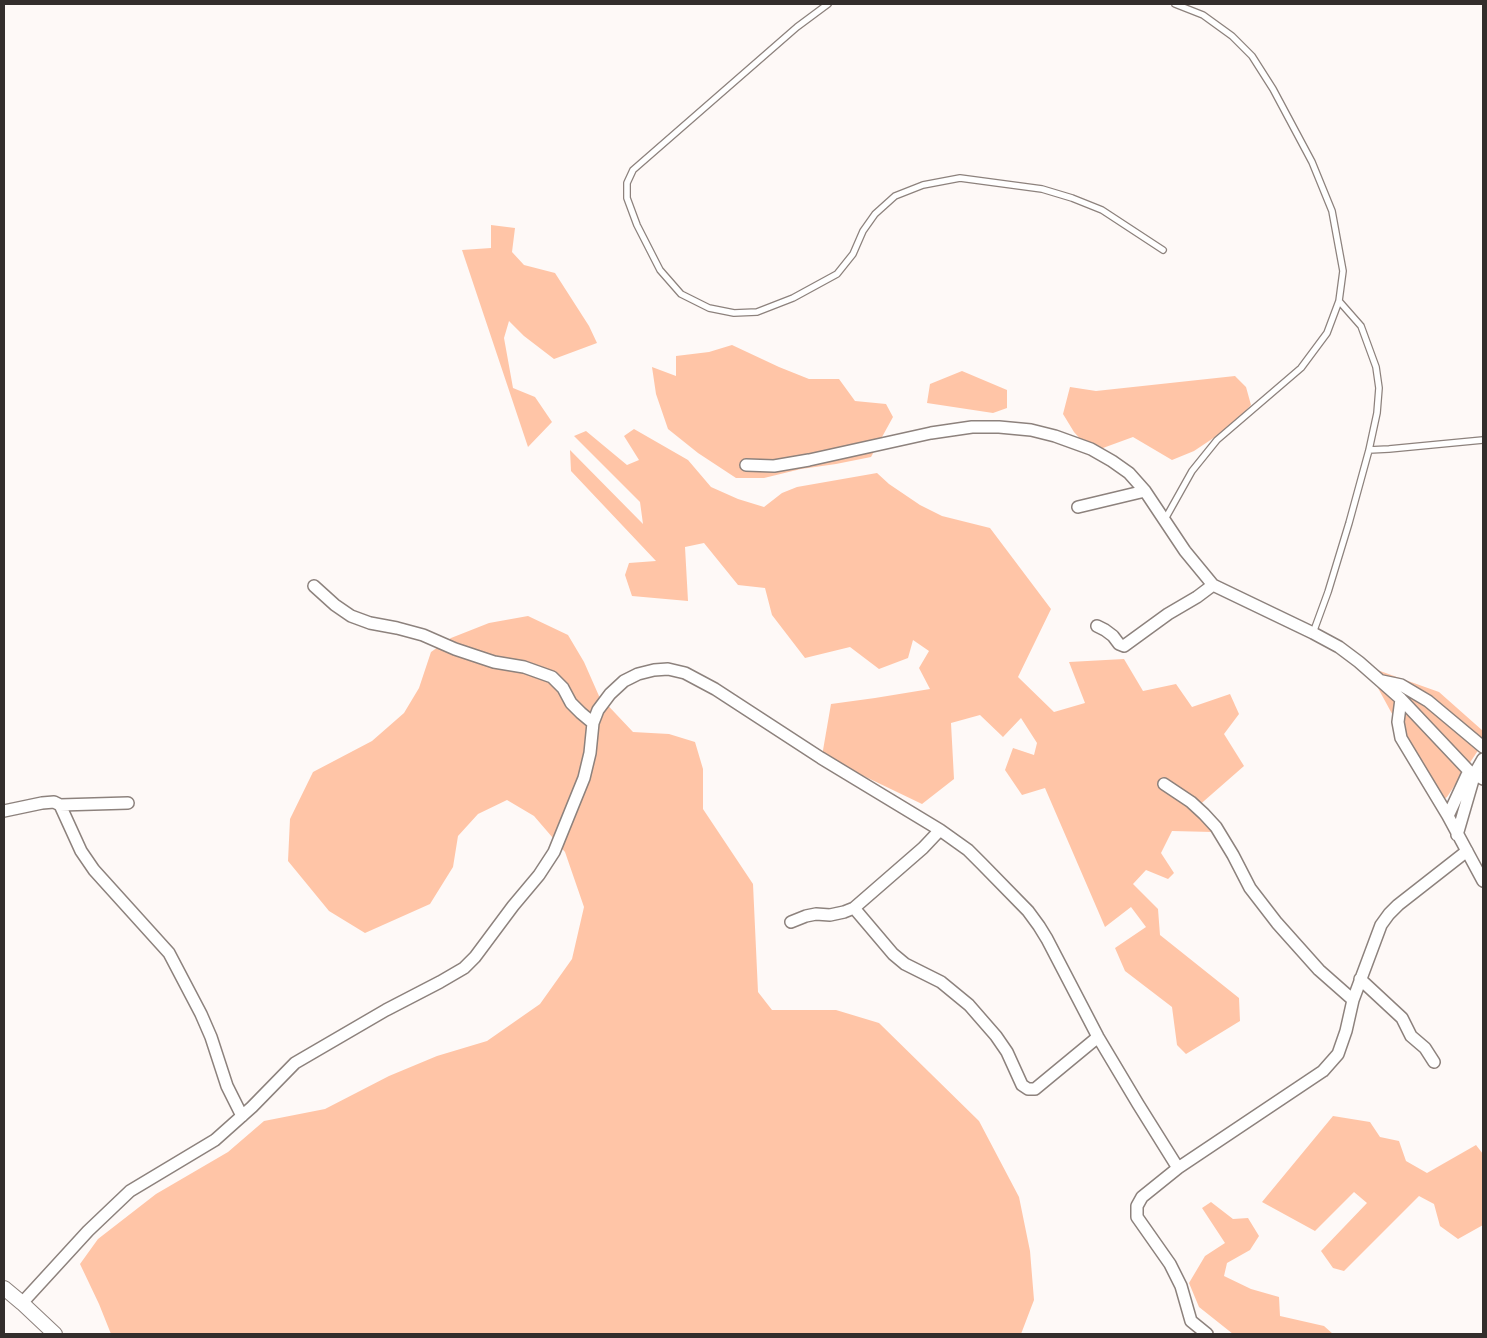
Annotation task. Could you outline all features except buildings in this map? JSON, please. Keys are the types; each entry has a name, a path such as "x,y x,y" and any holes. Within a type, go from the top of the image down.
{"street":[{"path":"746,465 774,466 931,433 972,428 999,427 1031,430 1055,436 1091,449 1129,473 1145,492 1196,566 1213,586 1313,633 1359,662 1401,699 1476,774"},
{"path":"1078,508 1145,492"},
{"path":"314,586 335,605 351,616 364,621 423,635 494,662 524,666 552,677 563,688 571,703 593,722"},
{"path":"1097,626 1105,630 1119,644 1124,646 1168,614 1213,586"},
{"path":"22,1303 88,1231 130,1191 215,1140 295,1063 386,1010 440,982 464,968 475,958 513,906 539,875 554,852 584,778 590,753 593,722 598,710 610,694 624,681 638,674 654,670 668,669 685,674 715,689 821,758 940,830 968,850 1028,911 1047,939 1098,1037 1178,1168"},
{"path":"1380,681 1401,685 1412,691 1442,712 1483,747"},
{"path":"1401,699 1398,722 1401,738 1448,816 1483,881"},
{"path":"1457,834 1476,774 1483,759"},
{"path":"1448,816 1476,774"},
{"path":"1164,784 1191,802 1204,814 1216,828 1233,855 1250,888 1278,923 1319,970 1353,1000"},
{"path":"4,811 54,802 60,805 128,803"},
{"path":"60,805 81,851 94,870 170,953 201,1014 228,1086 242,1116"},
{"path":"791,922 806,916 816,914 830,915 854,908 923,848 940,830"},
{"path":"1208,1334 1191,1321 1181,1286 1170,1264 1137,1216 1136,1206 1142,1197 1178,1168 1323,1071 1338,1054 1346,1031 1353,1000 1381,924 1398,905 1467,851"},
{"path":"854,908 893,954 905,964 941,982 969,1005 996,1036 1007,1052 1022,1085 1028,1089 1035,1089 1098,1037"},
{"path":"1360,979 1402,1018 1411,1036 1425,1048 1434,1062"},
{"path":"4,1288 56,1334"}],"lane":[{"path":"828,4 797,27 633,170 627,183 627,198 637,225 660,270 681,294 709,308 734,314 757,312 793,298 837,274 853,254 863,231 874,214 895,196 923,185 960,178 1042,189 1072,198 1102,210 1163,250"},
{"path":"1164,521 1192,472 1217,440 1301,368 1327,333 1340,301 1343,271 1332,210 1312,162 1273,88 1252,56 1232,36 1203,15 1175,4"},
{"path":"1313,633 1328,592 1349,523 1377,414 1379,388 1376,367 1362,326 1340,301"},
{"path":"1369,450 1483,440"}],"shaded area":[{"path":"491,225 515,228 512,252 524,265 555,273 589,326 597,343 554,359 524,336 509,321 504,338 513,388 535,397 552,422 528,447 462,250 491,248"},
{"path":"732,345 809,379 839,379 855,401 886,404 893,417 871,457 801,469 764,478 736,478 698,453 668,429 656,394 652,367 676,376 676,356 709,352"},
{"path":"962,371 1007,390 1007,408 993,413 927,403 930,384"},
{"path":"1235,376 1246,387 1251,405 1233,425 1194,451 1172,460 1133,437 1092,452 1074,432 1063,414 1070,387 1096,391"},
{"path":"634,429 688,460 711,487 738,499 764,507 782,493 797,487 877,473 889,484 920,505 942,516 990,528 1051,609 1018,677 1054,712 1085,703 1069,662 1124,659 1143,691 1176,684 1192,707 1230,694 1239,714 1224,734 1244,766 1196,808 1213,832 1172,831 1161,853 1174,873 1168,879 1146,870 1133,884 1158,909 1160,935 1239,998 1240,1021 1186,1054 1177,1045 1172,1007 1125,971 1115,948 1146,927 1131,907 1105,927 1045,788 1022,795 1005,770 1013,748 1034,755 1037,743 1021,718 1003,737 980,715 951,723 954,779 922,804 822,756 831,704 930,689 919,668 929,651 913,640 908,658 879,669 850,647 805,658 772,615 765,588 738,585 704,543 685,547 688,601 632,596 625,575 629,563 656,561 571,471 570,450 643,524 640,502 574,436 586,431 627,465 639,460 624,436"},
{"path":"528,616 568,635 584,662 599,696 633,732 669,734 695,742 703,769 703,809 753,884 758,992 772,1010 836,1010 879,1023 979,1121 1019,1197 1030,1251 1034,1300 1021,1334 111,1334 80,1264 98,1239 156,1194 228,1152 264,1121 325,1109 389,1076 437,1056 487,1041 540,1004 572,959 584,907 565,852 534,816 507,800 478,814 458,836 453,867 430,904 365,933 329,911 288,861 290,819 313,772 372,741 404,713 419,688 431,652 451,638 489,623"},
{"path":"1366,666 1439,692 1483,731 1483,743 1447,797 1440,802"},
{"path":"1333,1116 1370,1122 1380,1137 1399,1141 1406,1161 1427,1173 1476,1145 1483,1154 1483,1225 1458,1239 1440,1226 1434,1204 1419,1196 1344,1271 1333,1268 1321,1251 1367,1203 1354,1192 1315,1231 1262,1202"},
{"path":"1211,1202 1233,1219 1248,1218 1259,1236 1250,1250 1227,1263 1224,1276 1251,1289 1279,1297 1280,1316 1324,1326 1333,1334 1233,1334 1199,1307 1189,1283 1205,1256 1225,1243 1202,1208"}]}
